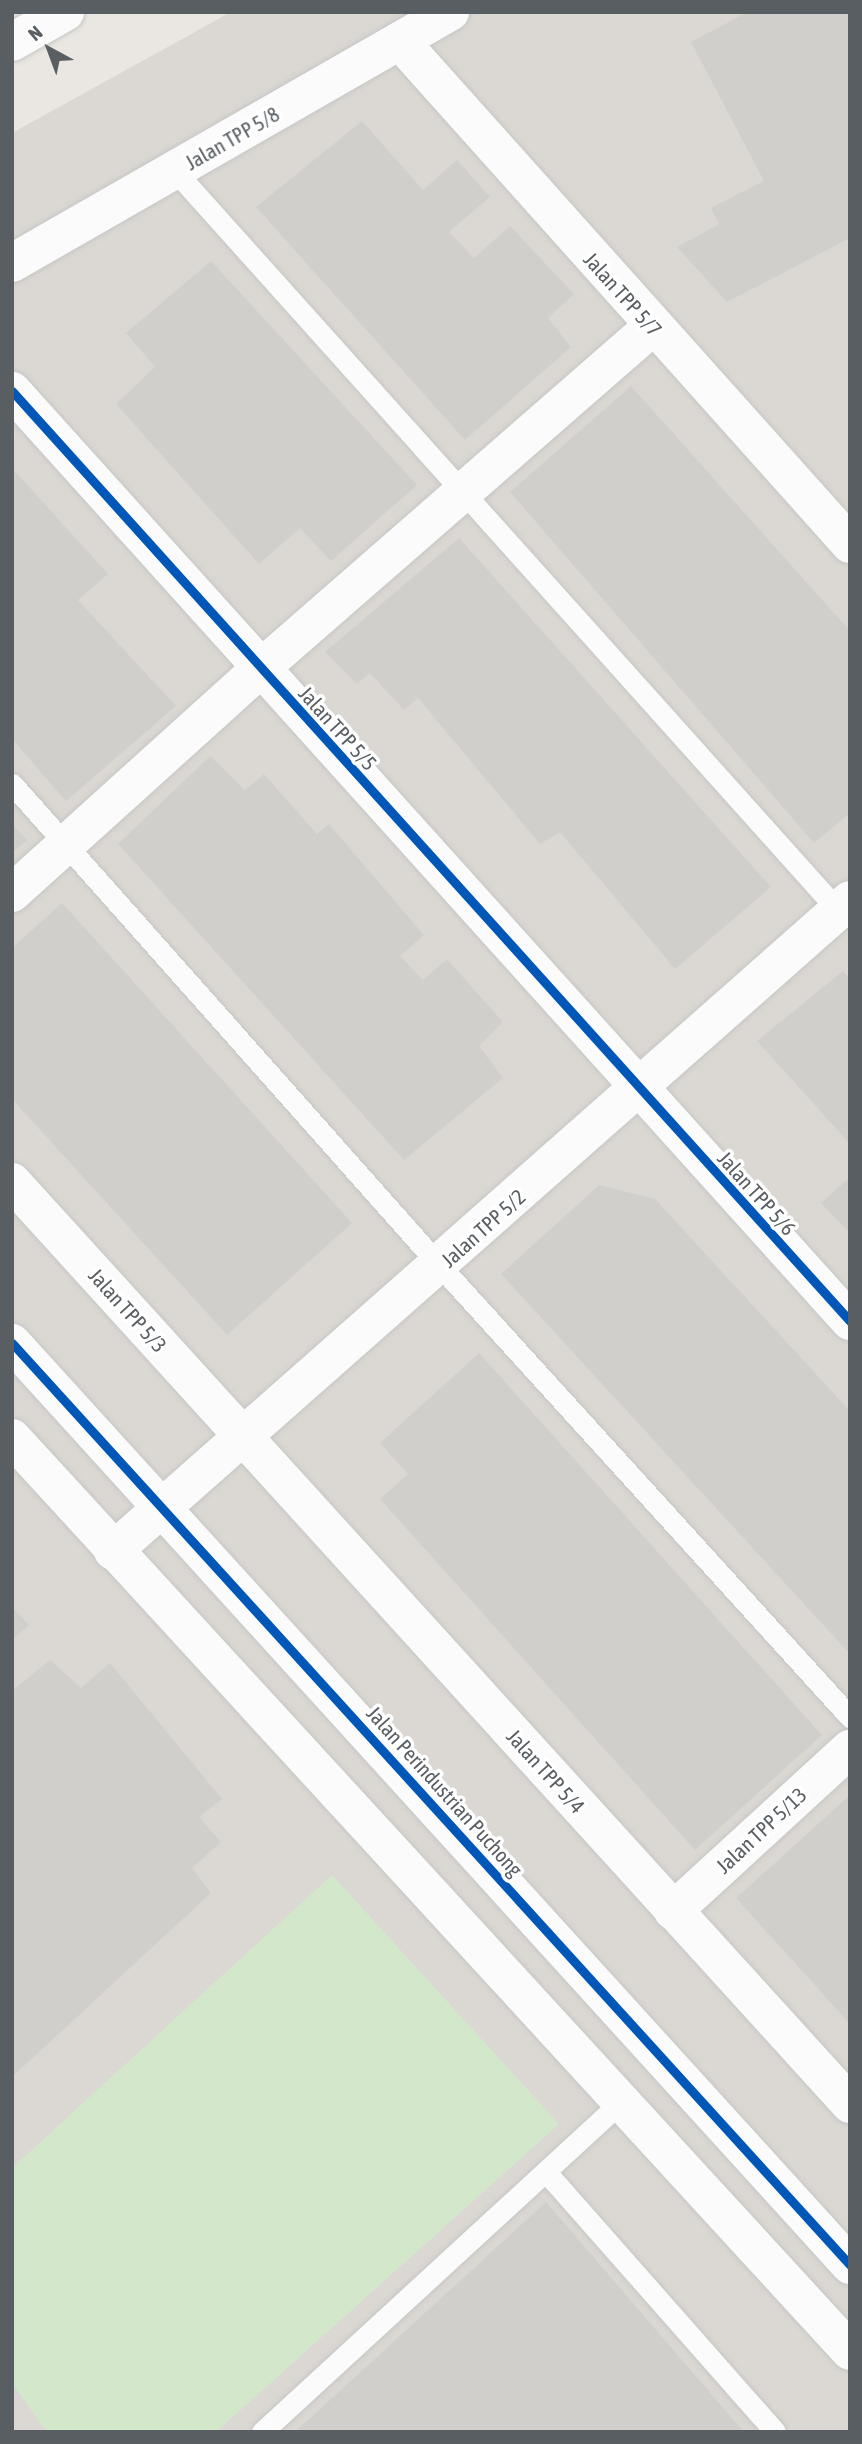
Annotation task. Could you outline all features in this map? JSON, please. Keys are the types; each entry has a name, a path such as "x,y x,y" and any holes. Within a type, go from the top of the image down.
{"street":[{"path":"12,42 65,12"},
{"name":"Jalan TPP 5/8","path":"12,263 450,12"},
{"name":"Jalan TPP 5/7","path":"400,41 652,327 850,544"},
{"path":"12,893 261,668 652,327"},
{"name":"Jalan TPP 5/5","path":"12,391 639,1088"},
{"name":"Jalan TPP 5/2","path":"113,1551 440,1266 639,1088 846,912"},
{"name":"Jalan TPP 5/6","path":"639,1088 850,1321"},
{"name":"Jalan TPP 5/3","path":"12,1182 243,1438"},
{"name":"Jalan Perindustrian Puchong","path":"12,1343 850,2265"},
{"path":"12,1438 850,2351"},
{"name":"Jalan TPP 5/4","path":"243,1438 850,2104"},
{"name":"Jalan TPP 5/13","path":"673,1911 850,1749"}],"lane":[{"path":"175,171 462,493 846,912"},
{"path":"12,784 440,1266 850,1717"},
{"path":"262,2432 622,2100"},
{"path":"547,2172 775,2432"}],"shaded area":[{"path":"231,12 850,12 850,2432 12,2432 12,133"}],"green space":[{"path":"332,1875 559,2124 216,2432 47,2432 12,2383 12,2168"}],"building":[{"path":"748,12 850,12 850,238 727,302 677,247 719,224 711,208 764,181 691,42"},
{"path":"362,121 423,190 457,160 490,197 449,232 474,258 510,226 574,294 548,318 571,347 465,440 256,207"},
{"path":"211,261 417,485 331,561 300,528 259,564 116,404 155,367 126,333"},
{"path":"631,386 850,631 850,813 814,843 510,492"},
{"path":"12,468 108,574 78,600 176,706 66,801 12,739"},
{"path":"459,538 771,887 675,969 560,832 540,844 418,698 404,710 370,673 357,684 325,652"},
{"path":"210,756 245,790 264,774 317,834 329,824 424,935 400,956 423,980 447,959 503,1022 479,1046 503,1078 404,1160 118,844"},
{"path":"12,824 27,840 12,853"},
{"path":"62,903 352,1223 227,1335 12,1099 12,948"},
{"path":"843,971 850,979 850,1144 757,1041"},
{"path":"850,1177 850,1233 821,1203"},
{"path":"599,1185 655,1199 850,1411 850,1654 501,1274"},
{"path":"479,1353 822,1735 695,1850 380,1499 408,1474 380,1443"},
{"path":"12,1607 29,1625 12,1640"},
{"path":"50,1660 81,1688 110,1663 222,1799 199,1817 221,1842 192,1868 211,1893 12,2077 12,1691"},
{"path":"850,1795 850,2024 736,1898"},
{"path":"546,2202 744,2432 295,2432"}],"cycle path":[{"path":"12,391 850,1321"},
{"path":"12,1343 850,2265"}]}
